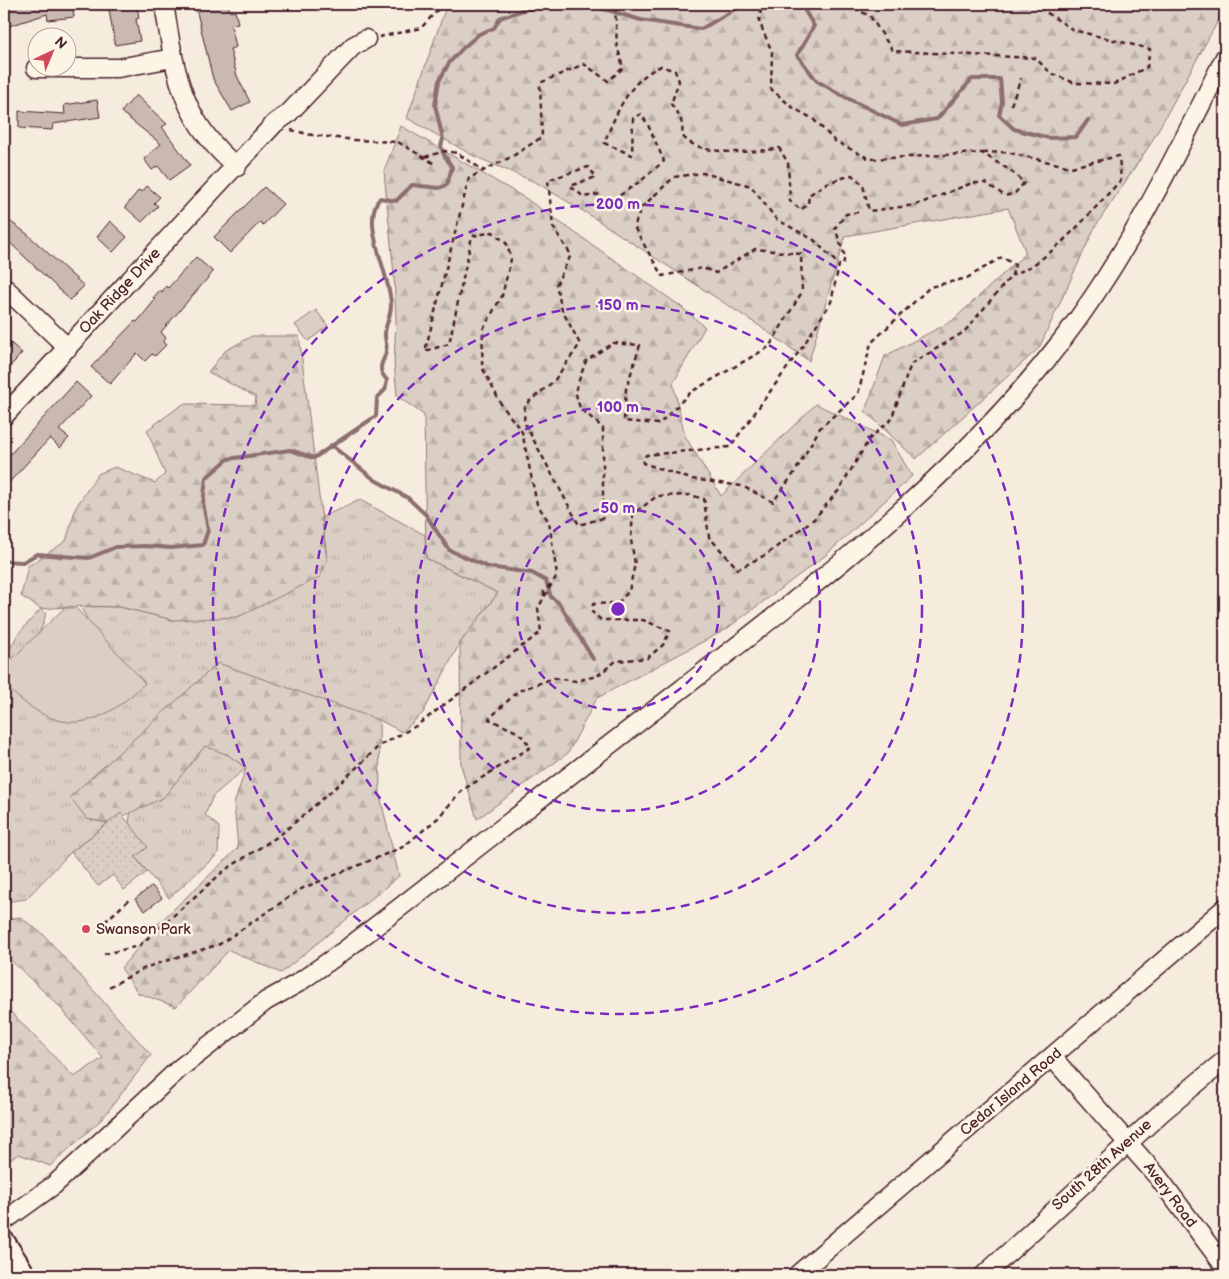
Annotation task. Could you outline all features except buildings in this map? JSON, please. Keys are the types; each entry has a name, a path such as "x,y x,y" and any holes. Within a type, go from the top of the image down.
{"main road":[{"path":"4,1243 24,1275"}],"street":[{"path":"164,4 173,58 181,90 193,116 217,148 237,166"},
{"name":"Oak Ridge Drive","path":"4,416 275,123 288,114 353,46 366,40"},
{"path":"4,1221 54,1184 180,1068 266,1001 298,983 345,950 826,577 977,436 1035,375 1105,279 1172,163 1225,57"},
{"path":"78,68 118,68 173,58"},
{"path":"4,287 68,348"},
{"name":"Cedar Island Road","path":"797,1275 1225,908"},
{"name":"Avery Road","path":"1052,1057 1128,1142 1225,1267"},
{"name":"South 28th Avenue","path":"984,1275 1128,1142 1225,1060"}],"path":[{"path":"366,40 421,28 443,4"},
{"path":"104,954 140,946 225,870 280,835 334,789 379,746 416,726 541,632 538,608 545,596 544,592 557,575 549,522 537,504 522,432 501,404 482,368 483,329 502,296 511,259 507,244 493,232 472,236 449,344 425,351 456,236 469,178 513,156 542,137 540,84 584,64 608,81 623,68 617,45 615,6 617,4"},
{"path":"762,4 759,21 772,52 771,89 792,107 813,119 835,141 870,159 1006,152 1071,167 1119,156 1121,180 1074,230 1027,270 1012,275"},
{"path":"846,4 870,16 893,51 1035,58 1052,74 1075,83 1114,84 1147,67 1150,49 1074,30 1034,4"},
{"path":"109,987 147,967 220,944 301,889 403,847 438,818 461,791 531,747 519,733 489,719 518,691 554,678 576,681 598,676 616,662 647,658 663,645 670,631 643,620 601,620 592,612 593,604 618,602 629,591 635,564 631,540 633,514 657,496 690,495 704,499 709,537 738,568 767,554 814,519 839,490 870,438 892,420 911,364 964,332 1012,275 1015,265 1002,257 967,278 930,287 871,343 858,394 820,428 795,472 774,502 742,486 691,479 642,462 646,455 730,447 804,346 831,302 839,265 814,240 776,219 751,186 703,173 674,177 641,208 634,227 662,276 703,268 716,272 755,249 801,254 802,292 769,348 692,392 659,424 624,421 626,389 640,344 613,343 586,361 575,391 580,408 603,428 603,518 579,525 524,422 525,405 554,381 580,344 562,310 556,285 571,255 553,227 548,180 588,167 596,177 570,186 584,197 600,194 600,208 642,180 664,161 641,114 633,118 632,155 604,143 619,108 645,73 661,66 675,70 679,80 671,104 684,125 682,135 687,144 704,148 749,152 779,148 788,163 790,201 801,210 808,204 810,194 827,183 852,175 863,185 869,211 916,205 972,183 986,183 1005,196 1016,193 1024,183 1011,171 982,153"},
{"path":"1011,105 1021,78"},
{"path":"275,123 312,136 398,142 435,164"},
{"path":"424,157 445,150 457,153 484,171"},
{"path":"843,264 845,257 834,228 846,214 859,212"},
{"path":"98,928 131,898"}],"green space":[{"path":"447,4 1225,4 1225,8 1151,143 1095,227 1039,348 916,459 865,411 885,356 952,321 1026,253 1008,208 845,236 809,361 758,325 537,183 474,156 407,118"},
{"path":"401,126 525,198 679,305 705,327 673,383 685,436 721,496 816,404 891,440 912,476 826,555 725,630 597,698 568,753 477,819 461,765 460,643 498,593 426,558 424,415 397,396 394,362 396,319 394,275 384,171"},
{"path":"316,310 328,326 308,341 295,325"},
{"path":"252,336 299,336 327,560 320,577 238,617 173,620 120,607 80,606 41,609 21,596 28,566 66,541 76,507 98,474 115,467 155,483 165,474 147,430 183,404 255,405 256,397 208,372 225,351"},
{"path":"360,500 425,535 426,558 498,593 460,643 423,713 402,732 379,720 229,755 246,768 213,796 205,815 219,827 218,854 169,898 135,857 147,847 129,823 131,810 163,798 139,737 71,796 87,819 108,823 71,852 26,899 4,902 4,660 18,634 41,609 46,614 37,641 101,644 80,606 120,607 173,620 327,560 322,517"},
{"path":"64,608 76,608 145,683 109,712 91,719 74,722 58,720 40,713 4,684 4,667"},
{"path":"218,663 379,720 380,796 399,876 281,973 229,950 176,1007 138,993 121,968 158,924 238,848 234,804 246,768 228,755 205,746 163,798 108,823 87,819 70,797"},
{"path":"121,813 148,847 135,857 147,872 124,890 113,875 98,886 71,852"},
{"path":"20,917 44,935 151,1055 102,1119 50,1166 19,1154 4,1163 4,1005 74,1077 103,1058 58,1005 4,954 4,920"}],"waterway":[{"path":"4,561 23,562 37,554 89,558 116,547 146,546 171,548 203,545 208,530 203,503 206,478 228,459 290,450 314,458 376,416 377,398 385,390 387,380 383,375 381,366 387,349 385,332 391,305 390,293 374,235 374,209 380,198 396,201 412,185 439,188 447,185 452,167 441,146 443,139 435,105 439,81 449,63 479,34 494,28 500,18 526,9 530,4"},
{"path":"526,9 587,4 641,20 701,29 744,4"},
{"path":"782,4 802,6 814,26 797,55 817,81 902,125 937,119 972,79 1000,79 1002,102 999,115 1014,129 1049,138 1076,137 1088,120"},
{"path":"331,445 375,480 408,498 426,515 449,550 488,567 532,573 546,581 551,597 559,603 593,659"}],"place":[{"name":"Swanson Park","path":"86,929"}]}
